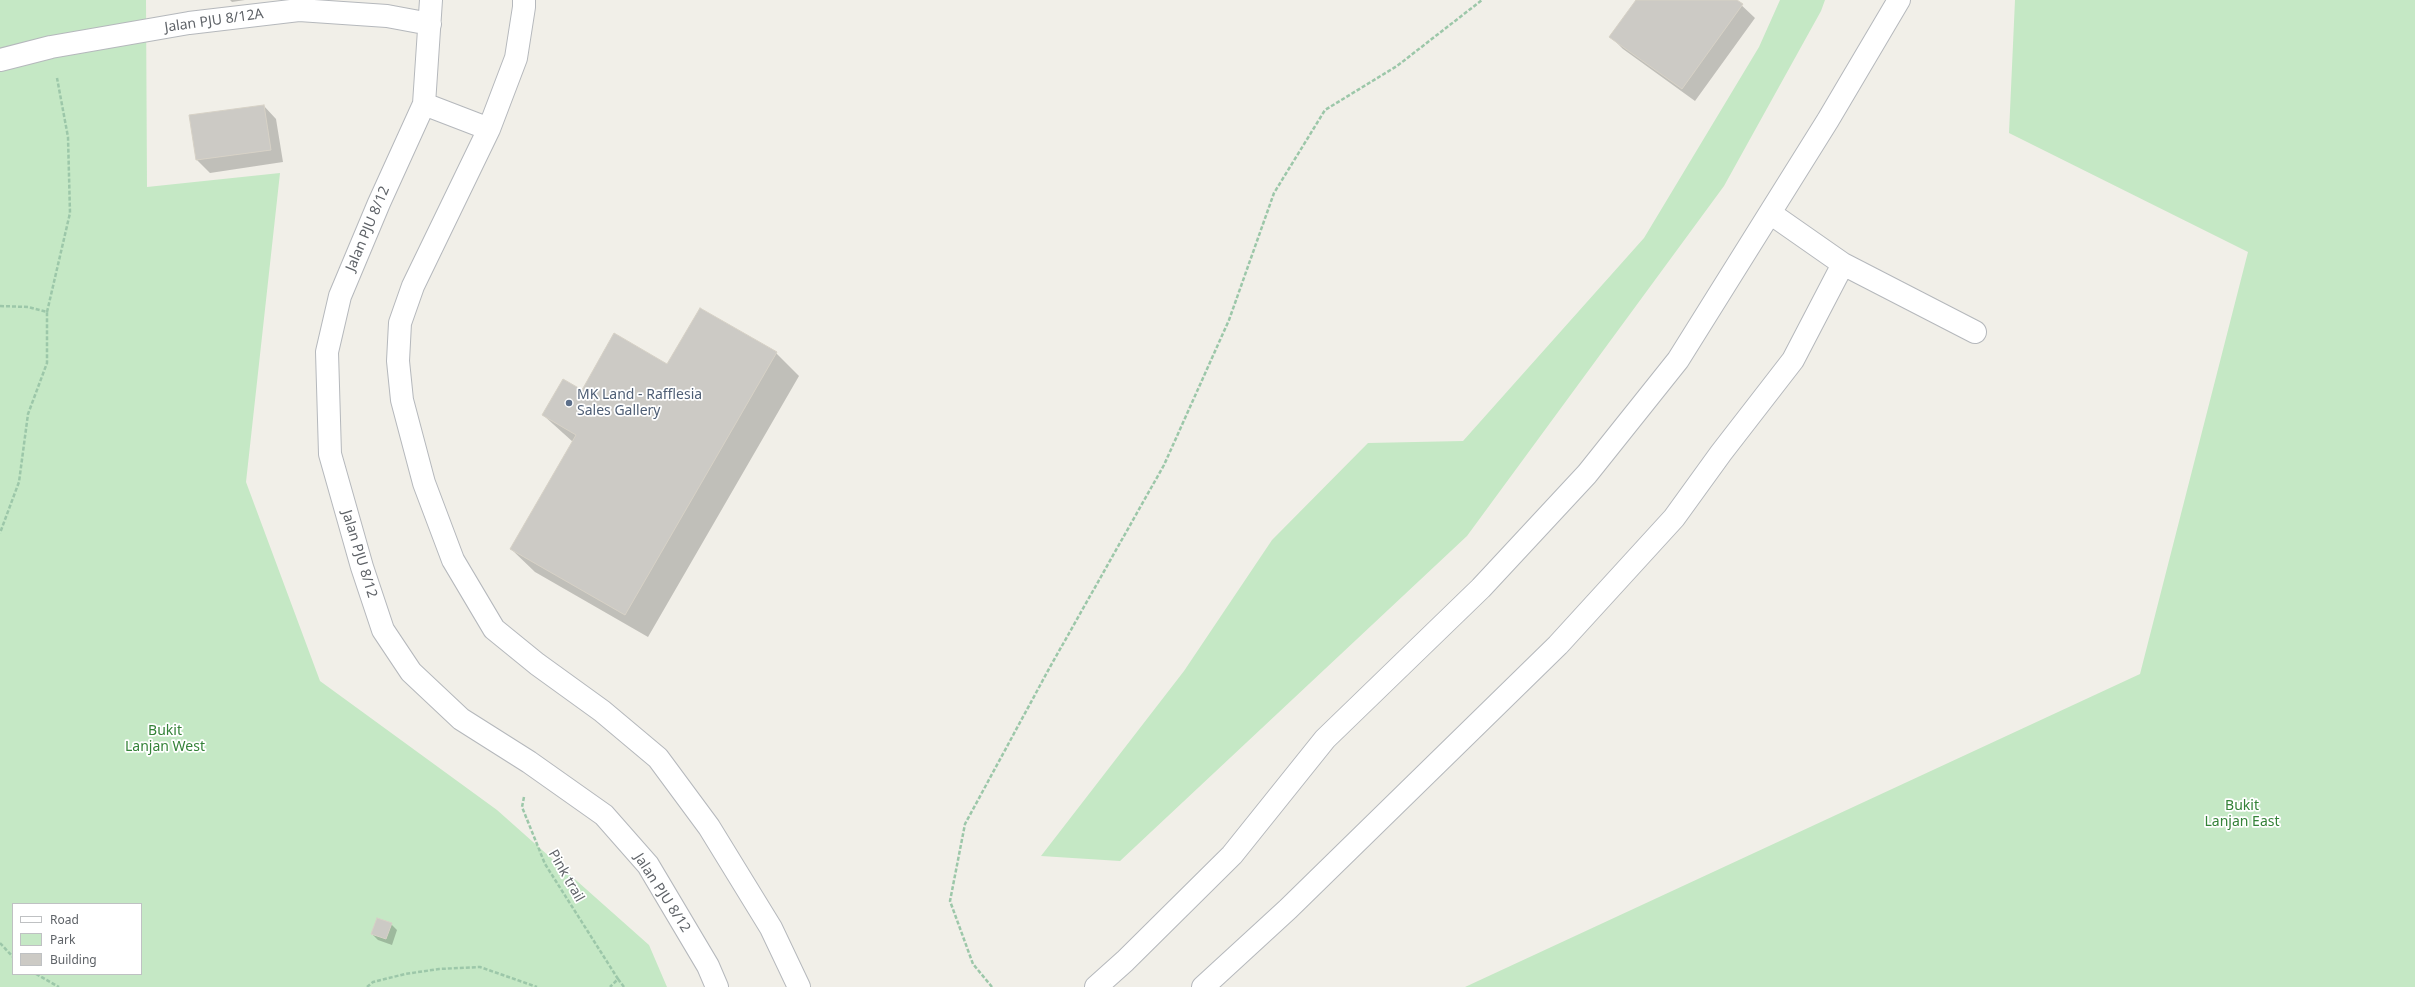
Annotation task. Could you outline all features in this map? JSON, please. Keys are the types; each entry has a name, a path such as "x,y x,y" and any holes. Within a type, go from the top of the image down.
{"street":[{"name":"Jalan PJU 8/12","path":"431,0 424,104 379,203 340,296 327,352 330,454 362,567 383,630 411,672 461,718 529,762 604,815 648,865 708,966 716,987"},
{"path":"524,0 516,58 489,129 413,286 400,323 398,361 402,400 424,483 453,560 494,629 537,664 602,711 658,758 709,827 771,928 800,987"},
{"path":"1096,987 1125,961 1232,855 1325,739 1481,588 1587,474 1678,360 1770,213 1899,0"},
{"name":"Jalan PJU 8/12A","path":"0,60 51,47 189,24 299,10 387,16 430,24"},
{"path":"424,104 489,129"},
{"path":"1770,213 1843,264 1976,332"},
{"path":"1203,987 1288,909 1552,651 1674,518 1793,360 1843,264"}],"path":[{"path":"992,987 973,964 950,901 966,824 1050,667 1164,465 1230,320 1274,192 1325,110 1397,66 1482,0"},
{"path":"0,533 19,482 28,414 46,364 48,312 70,213 68,137 51,47"},
{"path":"0,306 28,307 48,312"},
{"name":"Pink trail","path":"529,762 522,807 545,864 624,987"},
{"path":"0,943 12,956"},
{"path":"367,987 373,982 404,974 439,969 480,967 537,987"},
{"path":"38,975 59,987"},
{"path":"610,987 618,979"}],"green space":[{"name":"Bukit Lanjan West","path":"0,0 146,0 147,187 280,173 246,482 320,681 497,810 649,945 667,987 0,987"},
{"path":"1780,0 1825,0 1821,11 1724,186 1467,536 1120,861 1041,856 1184,671 1272,540 1368,443 1463,441 1644,238 1759,47"},
{"name":"Bukit Lanjan East","path":"2015,0 2415,0 2415,987 1465,987 2140,674 2248,252 2009,133"}],"building":[{"path":"1636,0 1737,0 1743,4 1682,89 1609,37"},
{"path":"264,105 271,150 196,160 189,115"},
{"path":"700,308 777,352 625,615 510,549 576,435 542,415 563,379 582,390 614,333 667,364"},
{"path":"377,918 392,923 386,939 371,934"}],"place":[{"name":"MK Land - Rafflesia Sales Gallery","path":"569,403"}]}
